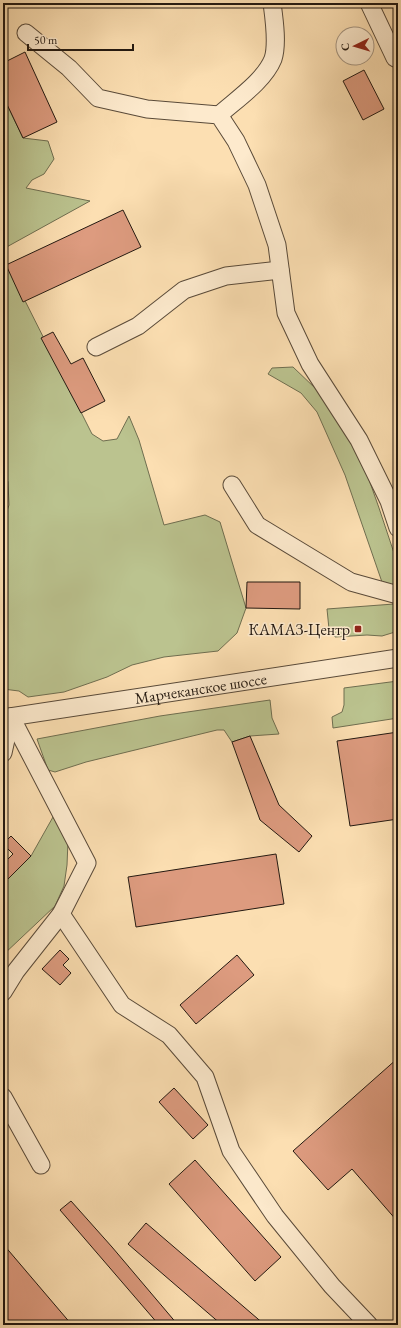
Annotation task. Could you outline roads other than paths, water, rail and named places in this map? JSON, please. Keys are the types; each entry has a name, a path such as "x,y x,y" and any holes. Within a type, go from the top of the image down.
{"street":[{"path":"26,33 69,68 98,98 147,109 219,115 262,77 273,58 276,36 272,3"},
{"path":"369,3 395,58 398,56"},
{"path":"219,115 236,141 257,185 276,246 286,313 310,364 359,440 389,501 398,528"},
{"path":"96,347 138,326 184,290 226,276 280,270"},
{"path":"232,485 257,525 351,582 398,595"},
{"name":"Марчеканское шоссе","path":"7,717 398,658"},
{"path":"3,753 7,717"},
{"path":"3,992 16,971 60,914 87,863 7,717"},
{"path":"60,914 122,1005 169,1035 204,1077 231,1151 275,1216 332,1286 369,1325"},
{"path":"3,1097 41,1165"}],"place":[{"name":"КАМАЗ-Центр","path":"358,629"}]}
